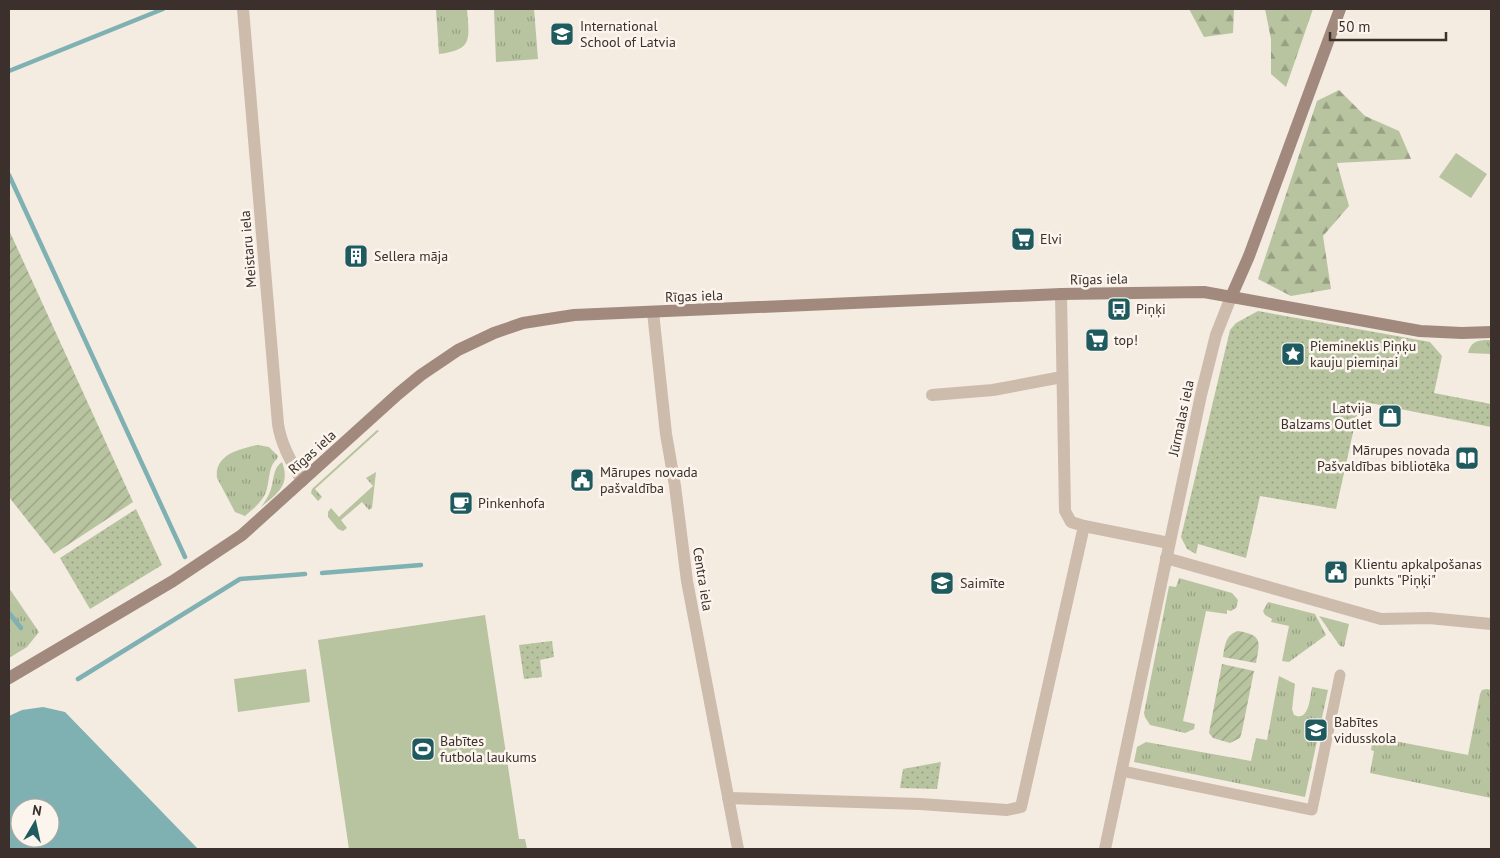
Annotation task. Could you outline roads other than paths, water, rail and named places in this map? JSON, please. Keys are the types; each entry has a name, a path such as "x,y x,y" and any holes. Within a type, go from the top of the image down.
{"main road":[{"name":"Jūrmalas iela","path":"1231,297 1249,256 1340,9"},
{"name":"Rīgas iela","path":"9,678 179,578 242,535 421,374 458,350 494,333 523,323 574,315 1061,294 1204,292 1420,331 1491,332"}],"street":[{"name":"Meistaru iela","path":"243,9 278,424 288,456 302,481"},
{"path":"1061,294 1065,511 1071,522 1169,543"},
{"name":"Jūrmalas iela","path":"1105,849 1169,543 1216,334 1231,297"},
{"name":"Centra iela","path":"653,312 666,434 687,581 738,849"},
{"path":"932,395 992,390 1062,377"},
{"path":"728,798 920,804 1007,810 1021,806 1084,526"},
{"path":"1166,558 1381,619 1429,618 1491,624"},
{"path":"1122,771 1312,810 1340,675"}],"water":[{"path":"43,707 65,712 198,849 9,849 9,716 22,710"}],"waterway":[{"path":"9,71 163,9"},
{"path":"9,175 185,557"},
{"path":"322,573 421,565"},
{"path":"78,679 240,579 305,574"},
{"path":"9,613 21,628"}],"place":[{"name":"International School of Latvia","path":"562,34"},
{"name":"Elvi","path":"1023,239"},
{"name":"Sellera māja","path":"356,256"},
{"name":"Piņķi","path":"1119,309"},
{"name":"top!","path":"1097,340"},
{"name":"Piemineklis Piņķu kauju piemiņai","path":"1293,354"},
{"name":"Latvija Balzams Outlet","path":"1390,416"},
{"name":"Mārupes novada Pašvaldības bibliotēka","path":"1467,458"},
{"name":"Mārupes novada pašvaldība","path":"582,480"},
{"name":"Pinkenhofa","path":"461,503"},
{"name":"Klientu apkalpošanas punkts \"Piņķi\"","path":"1336,572"},
{"name":"Saimīte","path":"942,583"},
{"name":"Babītes vidusskola","path":"1316,730"},
{"name":"Babītes futbola laukums","path":"423,749"}]}
